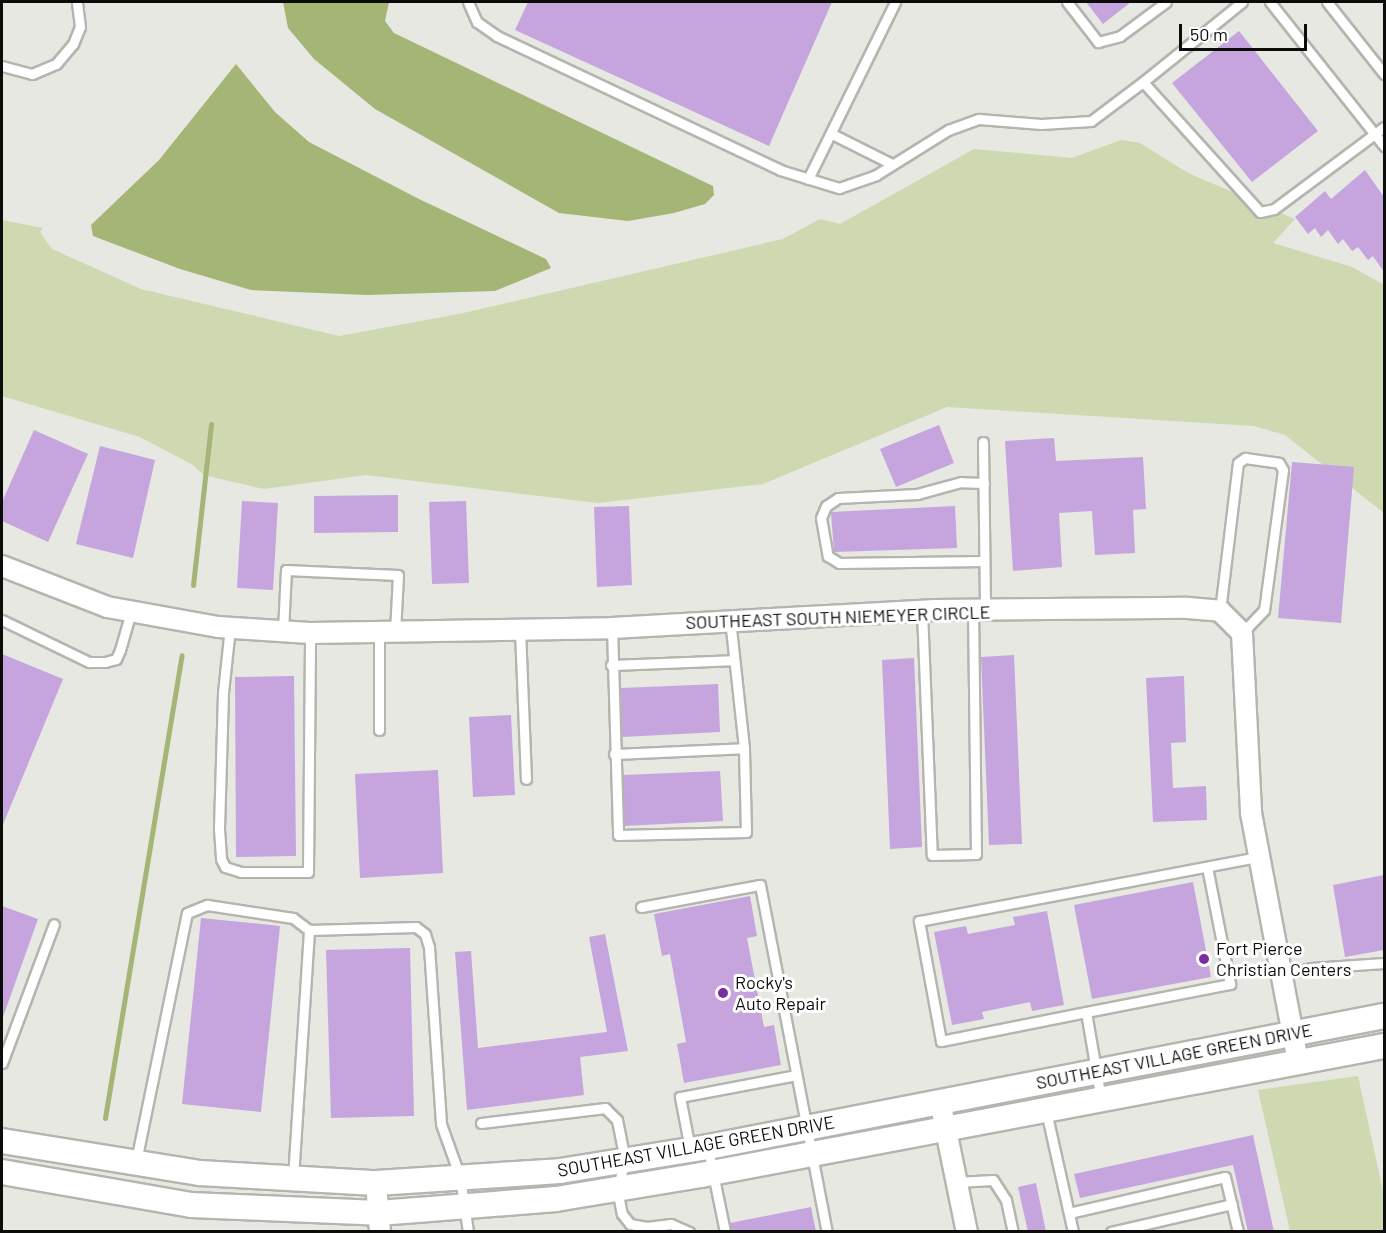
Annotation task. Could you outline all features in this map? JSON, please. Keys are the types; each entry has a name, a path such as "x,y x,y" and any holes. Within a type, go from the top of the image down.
{"street":[{"name":"SOUTHEAST SOUTH NIEMEYER CIRCLE","path":"2,566 107,607 230,627 310,633 387,635 612,628 922,611 1188,608 1220,611"},
{"path":"1220,611 1242,633 1251,813 1298,1062"},
{"name":"SOUTHEAST VILLAGE GREEN DRIVE","path":"2,1141 200,1173 376,1183 560,1171 699,1148 1384,1016"},
{"name":"SOUTHEAST VILLAGE GREEN DRIVE","path":"2,1172 191,1205 379,1222 464,1206 556,1199 713,1173 945,1127 1384,1047"},
{"path":"940,1101 967,1232"},
{"path":"376,1183 379,1222"}],"lane":[{"path":"2,66 32,74 56,64 74,44 80,27 77,2"},
{"path":"468,2 477,22 497,36 780,170 839,188 892,164 948,130 979,119 1041,124 1091,121 1242,2"},
{"path":"808,179 895,2"},
{"path":"1067,2 1098,42 1120,36 1166,2"},
{"path":"1270,2 1384,146"},
{"path":"1328,2 1384,74"},
{"path":"1143,82 1260,212 1274,209 1384,127"},
{"path":"832,134 892,164"},
{"path":"922,611 932,855 976,854 979,610 984,561 983,442"},
{"path":"1220,611 1238,463 1245,458 1279,463 1283,470 1264,610 1242,633"},
{"path":"984,483 940,486 917,494 838,498 826,506 821,518 828,556 839,563 984,561"},
{"path":"283,631 286,570 398,575 387,635 379,730"},
{"path":"2,620 89,662 105,662 116,659 131,612"},
{"path":"612,628 611,665 618,835 746,832 744,748 730,620"},
{"path":"230,627 223,693 219,829 221,860 225,867 241,872 308,872 310,633"},
{"path":"520,630 526,779"},
{"path":"611,665 733,660"},
{"path":"614,754 744,748"},
{"path":"1207,867 1230,984 941,1041 919,921 1260,857"},
{"path":"641,908 760,885 827,1232"},
{"path":"136,1163 188,913 207,905 293,918 309,930 416,927 425,934 429,947 441,1124 460,1177 468,1232"},
{"path":"2,1063 54,924"},
{"path":"293,1178 309,930"},
{"path":"1281,974 1311,968 1384,963"},
{"path":"1086,1012 1101,1099"},
{"path":"725,1232 713,1173 699,1148 680,1097 796,1075"},
{"path":"481,1123 605,1108 617,1120 625,1160 618,1189 622,1214 630,1224 647,1227 671,1224 689,1232"},
{"path":"1045,1109 1073,1232"},
{"path":"1069,1213 1225,1177 1238,1232"},
{"path":"956,1182 993,1180 1006,1200 1013,1232"},
{"path":"1111,1232 1232,1204"}],"shaded area":[{"path":"283,2 389,2 385,21 394,33 713,186 714,195 705,204 674,213 628,221 559,213 375,109 314,59 288,28"},
{"path":"236,64 275,112 309,142 419,199 546,259 551,268 495,291 367,295 251,290 180,269 93,236 91,225 159,160"},
{"path":"1121,140 1140,143 1188,173 1295,219 1273,243 1352,267 1384,285 1384,513 1285,435 1254,426 947,407 763,484 598,503 366,475 264,489 204,475 193,465 140,437 2,396 2,220 43,228 40,232 52,249 141,289 339,336 459,314 783,239 820,219 840,224 974,149 1072,158"},
{"path":"1358,1076 1384,1196 1384,1231 1290,1231 1258,1090"}],"building":[{"path":"528,2 832,2 769,146 515,30"},
{"path":"1086,2 1131,2 1103,24"},
{"path":"1239,31 1318,131 1252,182 1172,83"},
{"path":"1365,170 1384,197 1384,272 1373,256 1368,260 1358,247 1352,251 1343,239 1338,244 1328,230 1321,237 1315,228 1308,234 1295,217 1325,191 1331,199"},
{"path":"939,425 954,463 896,487 880,449"},
{"path":"34,430 88,454 48,542 2,521 2,502"},
{"path":"1054,438 1056,461 1143,457 1146,509 1133,510 1135,553 1095,555 1092,511 1059,513 1062,567 1013,571 1005,441"},
{"path":"100,446 155,460 133,558 76,544"},
{"path":"1292,462 1354,467 1341,623 1278,618"},
{"path":"398,495 398,532 314,533 314,496"},
{"path":"242,501 278,503 273,590 237,588"},
{"path":"466,501 469,583 432,584 429,502"},
{"path":"629,506 632,585 597,587 594,507"},
{"path":"955,506 957,548 834,552 831,512"},
{"path":"2,654 63,679 2,827"},
{"path":"1014,655 1022,844 989,845 981,657"},
{"path":"914,658 922,847 890,849 882,660"},
{"path":"294,676 296,856 236,857 235,677"},
{"path":"1184,676 1186,742 1171,743 1173,788 1206,786 1207,820 1153,822 1146,678"},
{"path":"718,684 720,732 622,737 621,688"},
{"path":"511,715 515,795 473,797 469,717"},
{"path":"438,770 443,873 360,878 355,774"},
{"path":"720,771 723,821 624,826 623,775"},
{"path":"1384,875 1384,950 1345,957 1333,885"},
{"path":"1193,882 1211,977 1092,999 1074,905"},
{"path":"750,896 757,936 747,938 764,1027 774,1025 781,1065 684,1083 677,1044 686,1042 670,954 662,956 654,914"},
{"path":"2,906 38,919 3,1017 2,1017"},
{"path":"1047,911 1064,1005 1032,1011 1030,1002 982,1012 984,1019 952,1025 934,932 966,926 968,934 1015,925 1013,917"},
{"path":"201,918 280,926 261,1112 182,1104"},
{"path":"605,934 628,1051 580,1057 584,1095 467,1110 455,952 471,951 478,1048 607,1032 589,937"},
{"path":"410,948 414,1116 331,1118 326,950"},
{"path":"1253,1135 1274,1232 1248,1232 1233,1165 1080,1198 1074,1174"},
{"path":"1036,1183 1046,1232 1028,1232 1018,1187"},
{"path":"811,1207 816,1232 732,1232 730,1223"}],"waterway":[{"path":"193,585 211,424"},
{"path":"105,1118 182,655"}],"place":[{"name":"Fort Pierce Christian Centers","path":"1204,959"},
{"name":"Rocky's Auto Repair","path":"723,993"}]}
